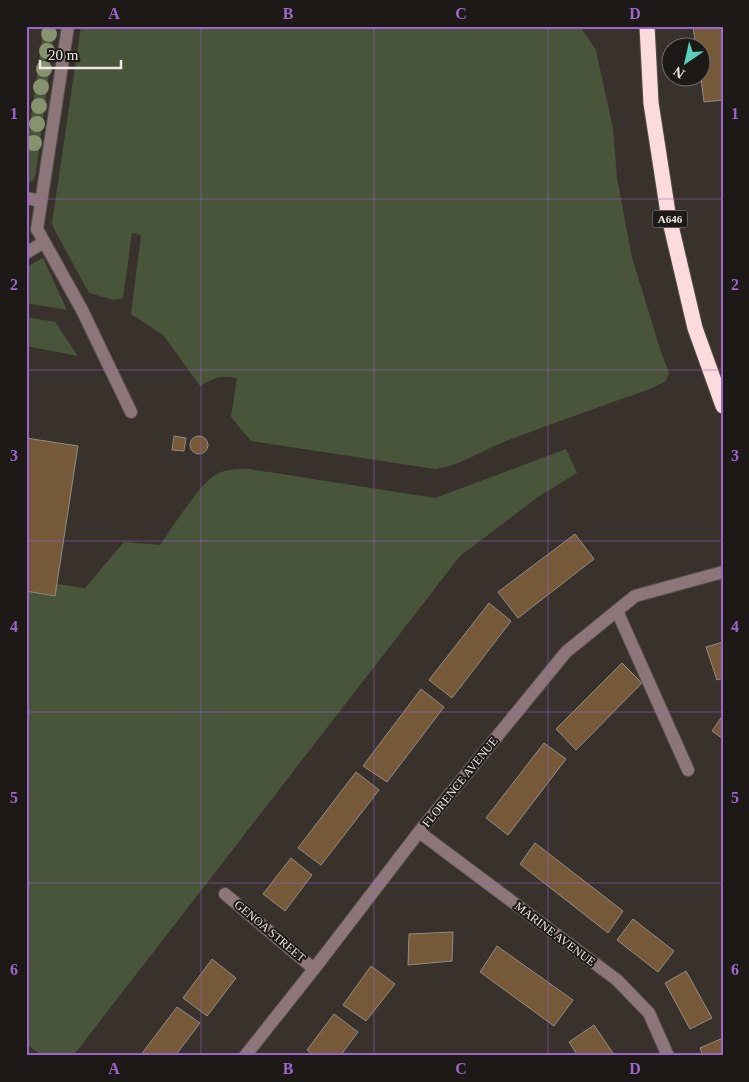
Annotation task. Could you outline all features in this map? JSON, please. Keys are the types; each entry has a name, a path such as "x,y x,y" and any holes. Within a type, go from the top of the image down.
{"highway":[{"name":"A646","path":"647,26 651,103 668,212 695,328 723,406"}],"street":[{"path":"68,26 37,229 82,310 131,412"},
{"path":"26,198 41,200"},
{"path":"26,253 44,242"},
{"name":"FLORENCE AVENUE","path":"244,1056 419,832 566,652 635,596 723,572"},
{"path":"617,611 688,770"},
{"name":"MARINE AVENUE","path":"419,832 617,980 649,1013 668,1056"},
{"name":"GENOA STREET","path":"226,894 314,968"}],"green space":[{"path":"44,26 55,26 36,173 33,180 26,185 26,152"},
{"path":"81,26 580,26 596,50 613,129 617,178 632,257 669,373 666,381 650,389 506,441 453,465 435,469 251,441 231,417 237,378 217,378 200,386 163,335 131,314 141,235 132,233 123,298 114,300 89,293 54,229 52,223"},
{"path":"43,258 67,310 26,303 26,267"},
{"path":"26,317 55,322 78,356 26,346"},
{"path":"566,449 577,473 538,497 460,556 73,1056 43,1056 26,1044 26,591 54,596 57,584 85,588 124,542 160,545 201,488 215,475 223,472 249,469 435,498"}],"building":[{"path":"693,26 723,26 723,100 704,102 702,88 712,88 712,38 695,38"},
{"path":"174,436 186,438 184,451 172,450"},
{"path":"199,436 205,439 208,445 205,451 199,454 193,451 190,445 193,439"},
{"path":"26,438 78,446 55,596 26,591"},
{"path":"575,534 594,559 518,618 498,592"},
{"path":"489,603 511,621 452,698 429,680"},
{"path":"723,642 723,678 717,680 706,647"},
{"path":"622,663 642,683 576,750 556,729"},
{"path":"421,689 444,707 387,782 363,766"},
{"path":"723,715 723,739 712,731"},
{"path":"544,743 566,759 508,835 486,818"},
{"path":"356,772 379,790 321,865 298,848"},
{"path":"535,843 623,911 608,933 520,864"},
{"path":"291,858 312,875 285,911 263,894"},
{"path":"633,919 674,951 658,972 617,940"},
{"path":"453,932 452,961 408,965 409,934"},
{"path":"497,946 573,1000 554,1026 480,972"},
{"path":"212,959 236,978 207,1016 183,998"},
{"path":"371,966 395,984 366,1021 343,1005"},
{"path":"686,971 712,1018 690,1029 665,983"},
{"path":"177,1007 200,1023 175,1056 140,1056"},
{"path":"334,1014 358,1032 340,1056 315,1056 307,1050"},
{"path":"594,1025 615,1056 578,1056 569,1042"},
{"path":"723,1038 723,1056 703,1056 700,1048"}]}
